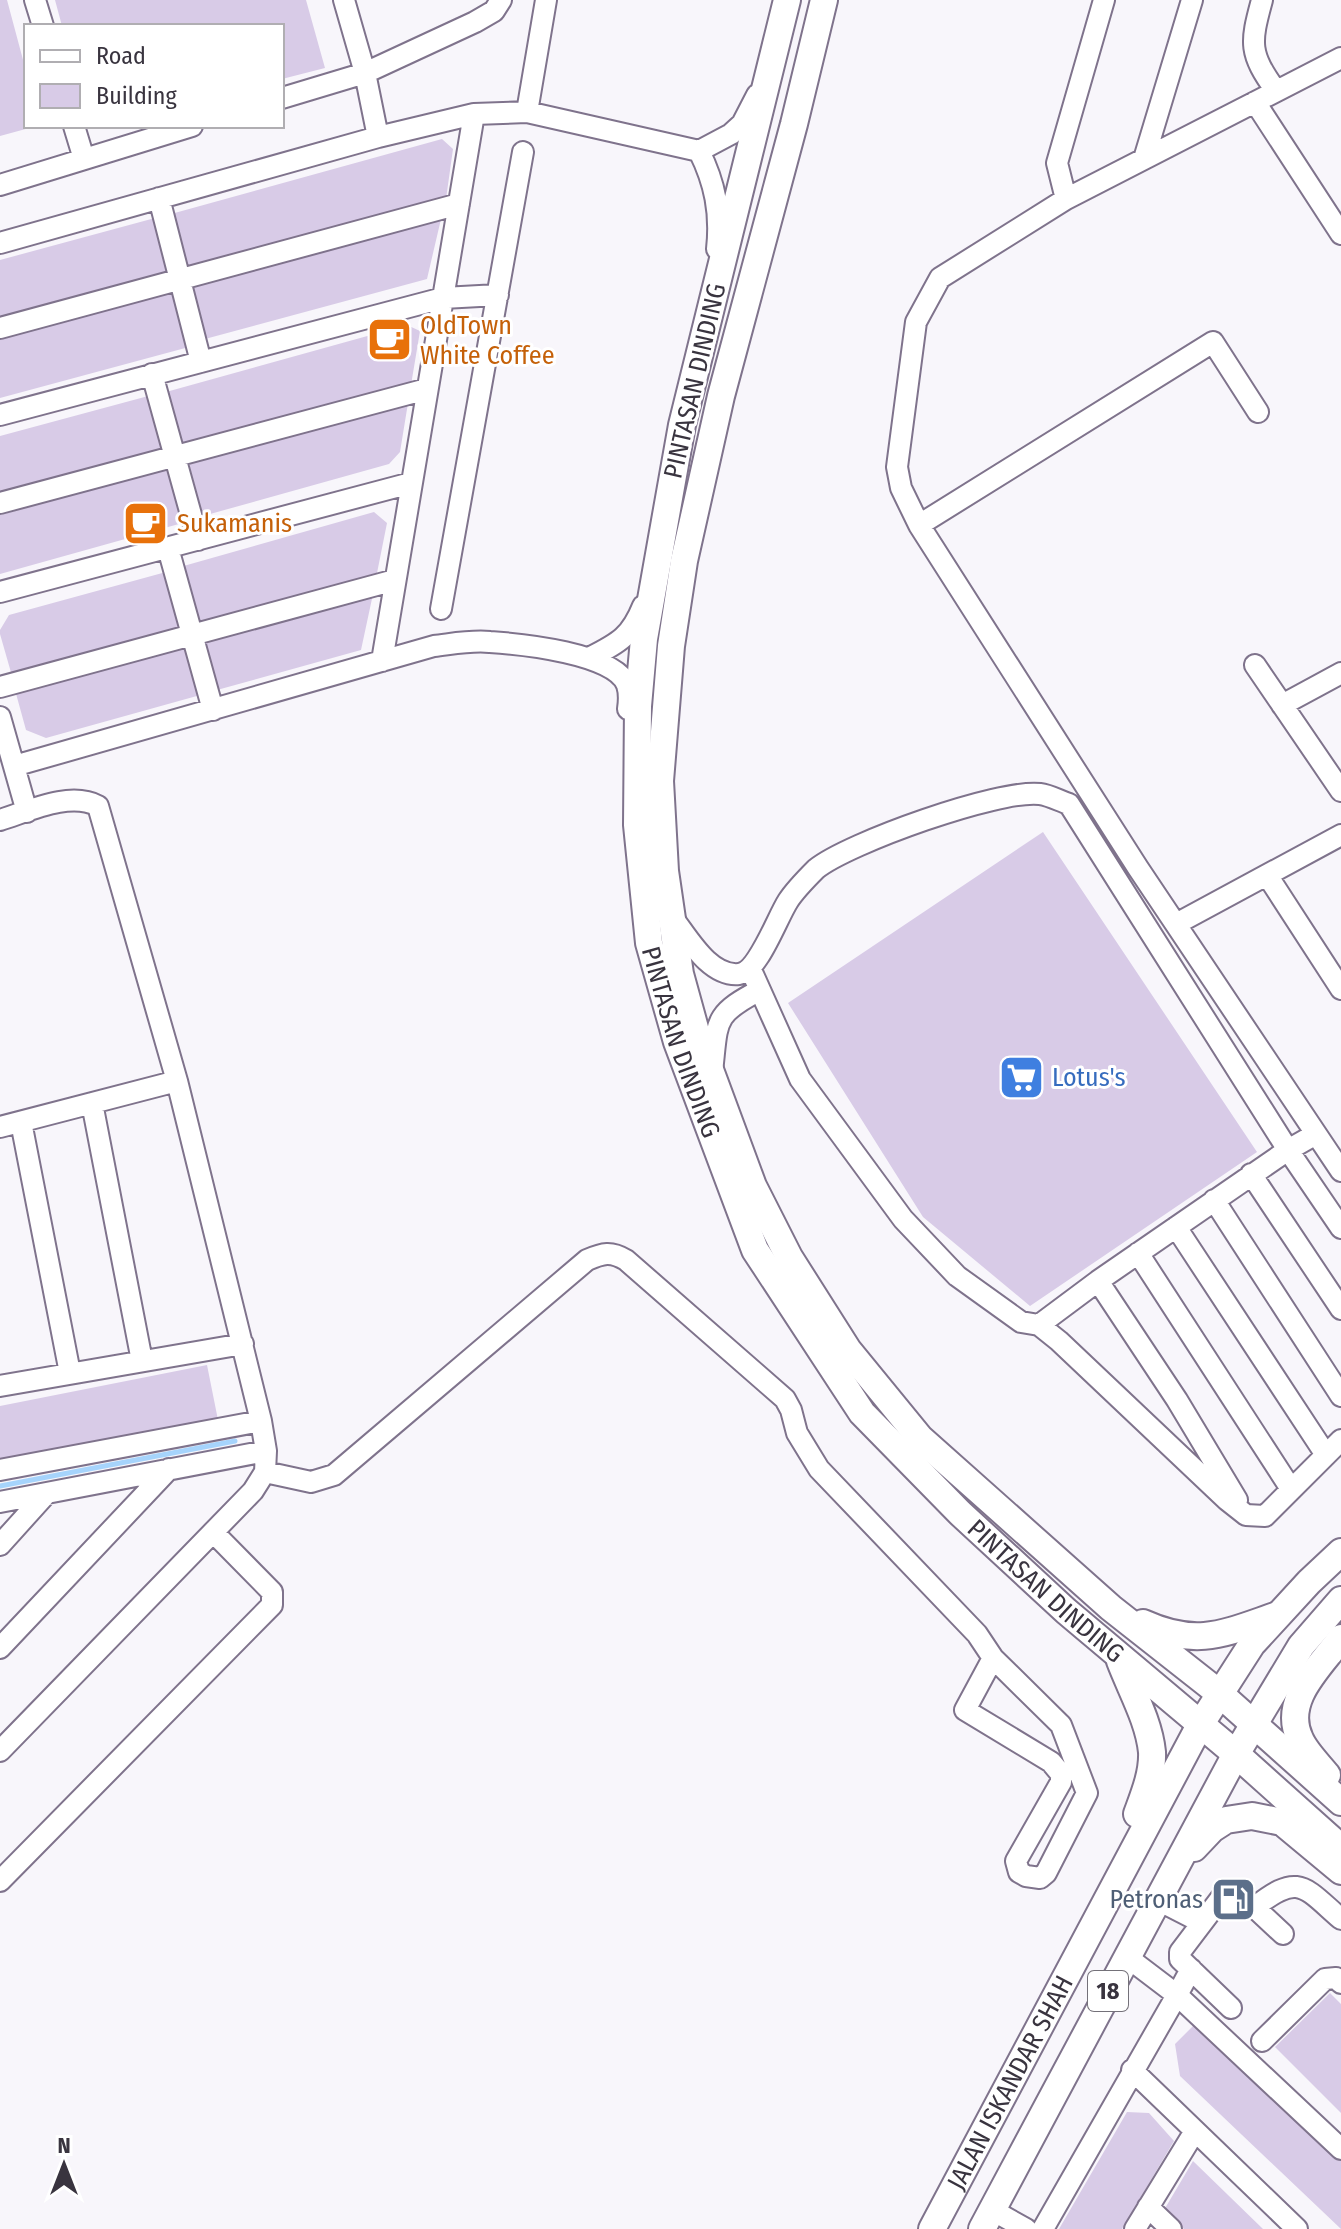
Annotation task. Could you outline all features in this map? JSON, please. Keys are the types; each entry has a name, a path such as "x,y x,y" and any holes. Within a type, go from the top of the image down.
{"main road":[{"name":"PINTASAN DINDING","path":"787,0 682,425 644,639 638,706 637,825 649,943 677,1042 755,1250 862,1413 960,1513 1117,1656 1236,1754 1341,1848"},
{"name":"PINTASAN DINDING","path":"824,0 721,396 684,561 671,646 660,781 670,914 680,974 711,1074 753,1186 789,1257 848,1350 920,1438 1111,1608 1219,1693 1341,1802"},
{"name":"18","path":"1200,1725 1252,1644 1341,1552"},
{"name":"18","path":"1236,1754 1301,1646 1341,1600"},
{"path":"1111,1608 1156,1629 1202,1638 1233,1631 1283,1613"},
{"path":"1341,1638 1302,1689 1295,1721 1299,1739 1341,1790"},
{"path":"1096,1918 1148,1785 1152,1753 1145,1722 1117,1656"},
{"name":"JALAN ISKANDAR SHAH","path":"932,2229 1200,1725"},
{"name":"JALAN ISKANDAR SHAH","path":"987,2220 1236,1754"},
{"path":"1173,1871 1212,1829 1226,1820 1252,1816 1282,1822 1341,1871"}],"street":[{"path":"35,0 42,24"},
{"path":"344,0 365,73 378,137"},
{"path":"284,97 365,73 475,22 494,11 501,0"},
{"path":"527,112 546,0"},
{"path":"1066,199 1057,163 1104,0"},
{"path":"1144,159 1192,0"},
{"path":"1262,0 1254,31 1254,52 1261,70 1276,91"},
{"path":"0,243 378,137 474,114 527,112 699,151 731,134 742,124 754,102 776,44"},
{"path":"1341,58 1066,199 940,278 916,322 897,467 901,488 919,525 1138,868 1341,1171"},
{"path":"1255,102 1341,234"},
{"path":"382,661 474,114"},
{"path":"75,128 84,159"},
{"path":"0,185 185,128"},
{"path":"699,151 711,175 718,208 719,236 709,316"},
{"path":"441,609 523,152"},
{"path":"159,198 201,362"},
{"path":"0,328 459,204"},
{"path":"0,415 443,298 498,295"},
{"path":"919,525 1213,342 1258,412"},
{"path":"152,374 198,540"},
{"path":"0,503 427,389"},
{"path":"0,592 411,483"},
{"path":"168,548 213,710"},
{"path":"591,657 614,646 630,633 656,574"},
{"path":"0,687 395,580"},
{"path":"11,778 213,710 434,646 488,642 591,657 616,671 627,684 628,766 637,825"},
{"path":"1255,665 1341,791"},
{"path":"1282,705 1341,673"},
{"path":"0,717 11,778 27,812"},
{"path":"670,914 715,968 740,974 751,970 790,898 817,868 850,849 970,804 1040,794 1069,804 1288,1150 1341,1228"},
{"path":"0,820 64,802 86,799 98,806 177,1081 243,1344 266,1451 265,1472 253,1491 0,1751"},
{"path":"1176,924 1341,835"},
{"path":"1117,880 1138,868"},
{"path":"1267,875 1341,989"},
{"path":"751,970 800,1079 903,1219 957,1276 1021,1322 1039,1325 1059,1341 1227,1500 1246,1515 1265,1516 1341,1440"},
{"path":"711,1074 722,1016 732,1005 760,990"},
{"path":"0,1127 177,1081"},
{"path":"92,1103 142,1361"},
{"path":"21,1122 70,1373"},
{"path":"1039,1325 1251,1174 1316,1134"},
{"path":"1251,1174 1341,1309"},
{"path":"1214,1200 1341,1396"},
{"path":"1176,1227 1326,1455"},
{"path":"265,1472 311,1482 334,1475 587,1260 602,1253 615,1253 785,1399 797,1433 819,1469 977,1634 993,1658 1061,1725 1087,1789 1087,1797 1046,1873 1040,1878 1019,1872 1016,1861 1061,1782 1061,1774 1051,1762 965,1710 993,1658"},
{"path":"1138,1253 1291,1489"},
{"path":"1098,1281 1177,1400 1246,1515"},
{"path":"0,1386 243,1344"},
{"path":"0,1470 261,1421"},
{"path":"0,1502 266,1451"},
{"path":"0,1648 169,1469"},
{"path":"0,1545 46,1494"},
{"path":"0,1881 272,1605 272,1592 213,1532"},
{"path":"1255,1907 1284,1887 1298,1886 1309,1891 1341,1919"},
{"path":"1231,2008 1180,1959 1180,1952 1201,1922 1231,1890 1239,1893 1283,1934"},
{"path":"1158,1900 1201,1922"},
{"path":"1127,1957 1177,1995 1341,2149"},
{"path":"1043,2229 1191,1969"},
{"path":"1262,2041 1325,1979 1336,1978 1341,1983"},
{"path":"1132,2070 1297,2229"},
{"path":"1135,2229 1195,2131"},
{"path":"1148,2207 1171,2229"},
{"path":"987,2220 1026,2229"}],"building":[{"path":"0,0 7,0 24,64 24,128 29,128 0,136"},
{"path":"55,0 306,0 325,68 284,78 284,24 61,24"},
{"path":"442,139 453,149 446,199 185,269 171,214"},
{"path":"155,218 169,273 0,321 0,260"},
{"path":"441,219 427,279 205,339 190,286"},
{"path":"174,290 189,347 0,398 0,337"},
{"path":"407,325 420,331 411,385 182,449 166,392"},
{"path":"152,395 167,452 0,496 0,436"},
{"path":"408,403 400,452 389,464 203,516 189,464"},
{"path":"171,467 186,522 0,574 0,515"},
{"path":"374,512 387,523 377,573 196,624 180,567"},
{"path":"166,572 182,629 12,676 0,634 9,615"},
{"path":"373,594 361,650 217,690 203,641"},
{"path":"189,641 204,694 46,738 26,730 15,690"},
{"name":"Lotus's","path":"1043,832 1257,1152 1030,1306 923,1217 788,1003"},
{"path":"207,1365 218,1420 0,1462 0,1406"},
{"path":"1330,1993 1341,2004 1341,2113 1275,2047"},
{"path":"1198,2021 1341,2159 1341,2229 1180,2076 1175,2044"},
{"path":"1127,2112 1149,2113 1174,2141 1122,2229 1059,2229"},
{"path":"1193,2161 1263,2229 1184,2229 1164,2210"}],"waterway":[{"path":"0,1486 235,1441"}],"place":[{"name":"OldTown White Coffee","path":"389,340"},
{"name":"Sukamanis","path":"146,523"},
{"name":"Lotus's","path":"1021,1077"},
{"name":"Petronas","path":"1234,1899"}]}
